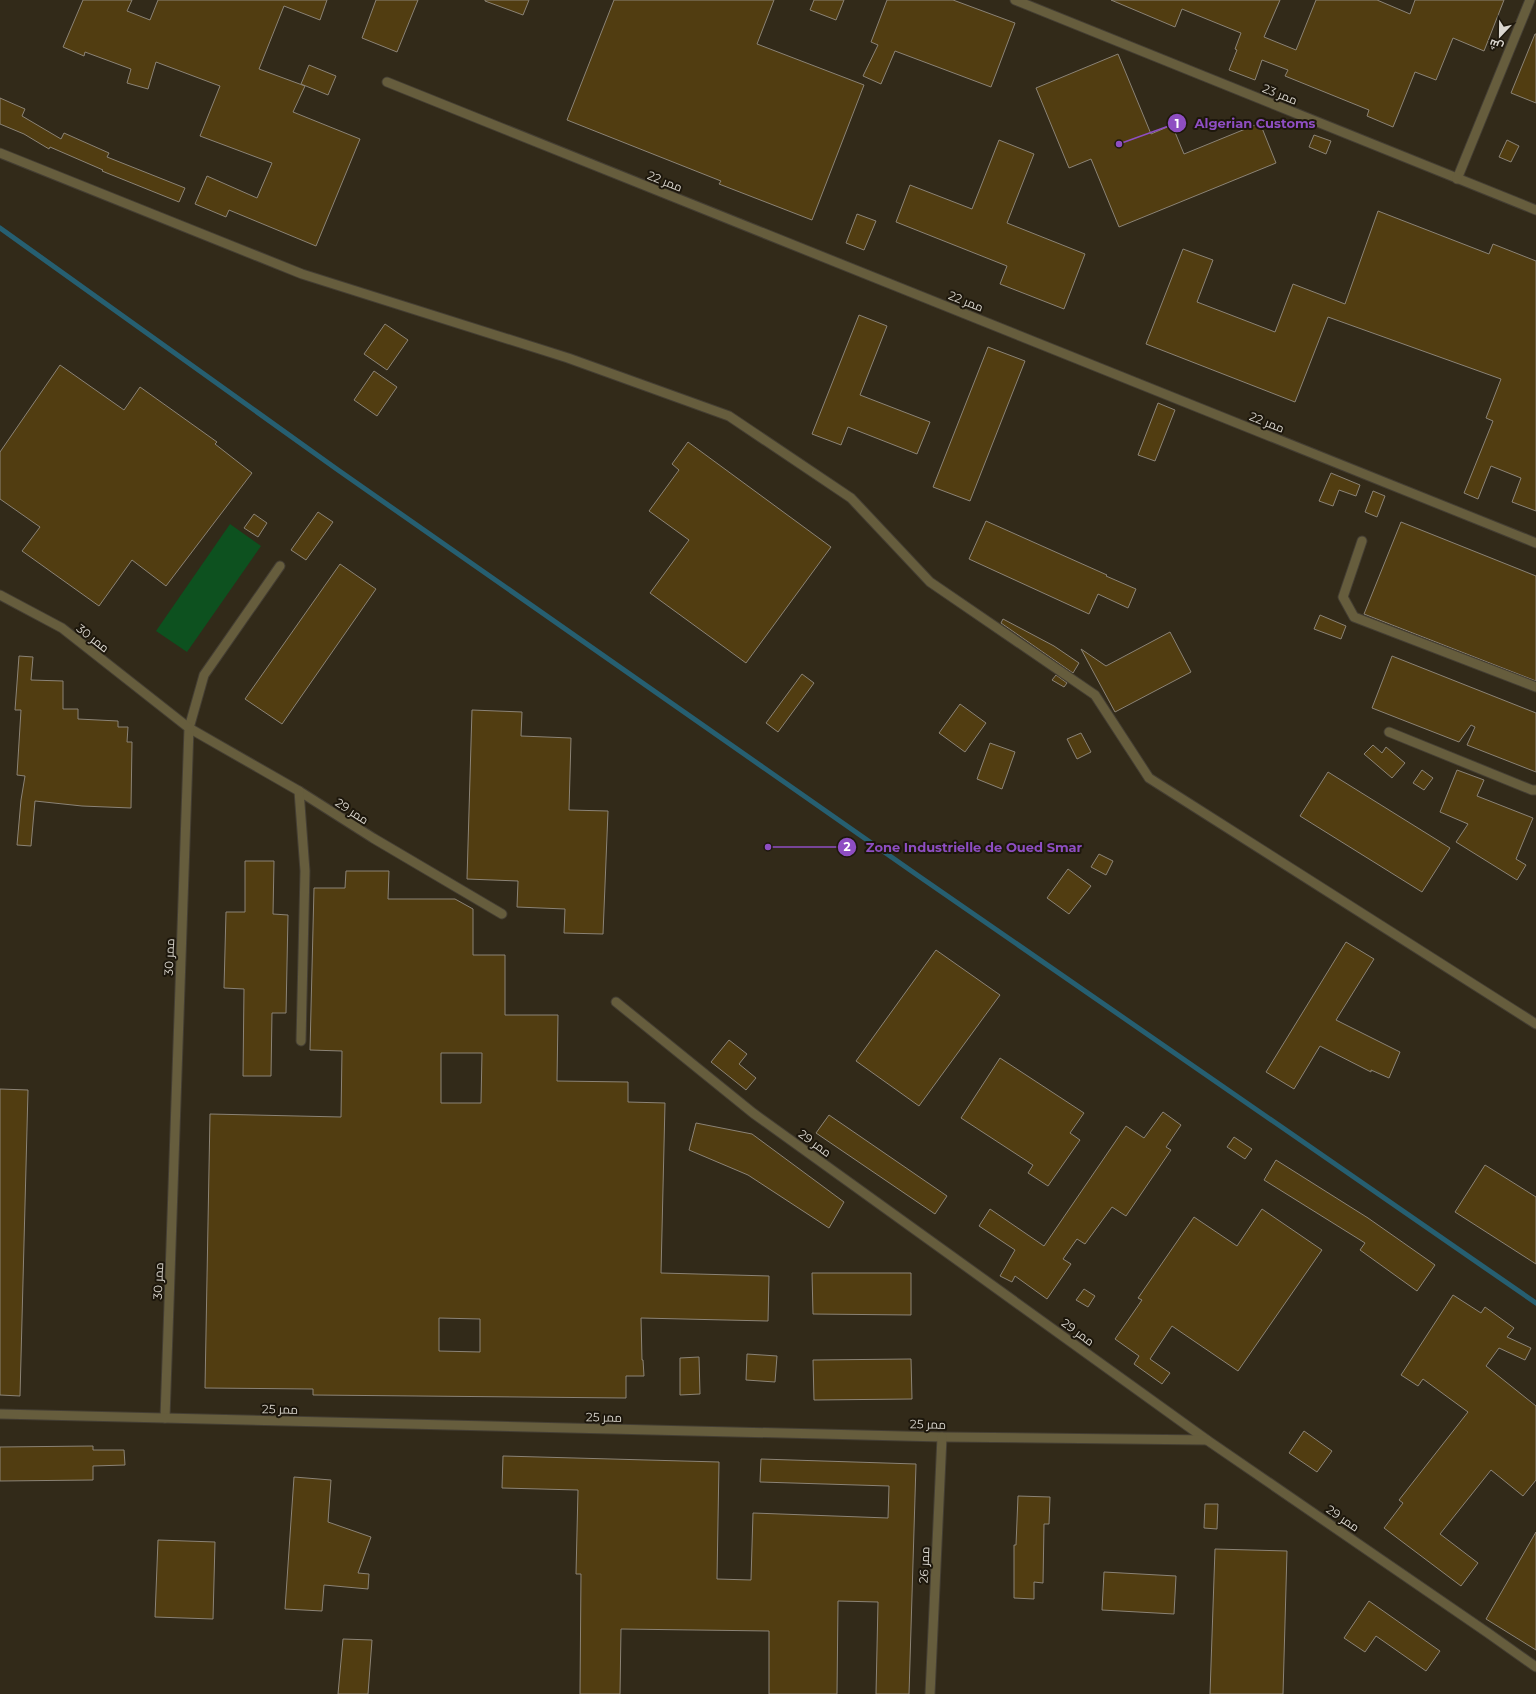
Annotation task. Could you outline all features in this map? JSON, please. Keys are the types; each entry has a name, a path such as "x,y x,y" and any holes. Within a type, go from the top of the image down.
{"lane":[{"name":"ممر 23","path":"1015,0 1536,210"},
{"path":"1457,179 1530,0"},
{"name":"ممر 22","path":"387,82 1536,543"},
{"path":"0,153 302,274 568,358 728,416 851,498 930,582 1095,695 1149,778 1536,1024"},
{"path":"1362,541 1343,597 1354,617 1536,687"},
{"path":"188,728 204,675 280,566"},
{"name":"ممر 30","path":"0,595 62,628 188,728 165,1418"},
{"name":"ممر 29","path":"188,728 299,791 373,838 502,914"},
{"path":"1390,732 1532,790 1536,790"},
{"path":"299,791 305,870 301,1041"},
{"name":"ممر 29","path":"616,1002 753,1113 1208,1440 1482,1628 1536,1668"},
{"name":"ممر 25","path":"0,1414 942,1437 1208,1440"},
{"name":"ممر 26","path":"930,1694 942,1437"}],"shaded area":[{"path":"0,0 1536,0 1536,1694 0,1694"}],"green space":[{"path":"230,524 261,546 187,652 156,631"}],"building":[{"path":"83,0 132,0 127,11 150,20 158,0 327,0 320,20 284,6 259,69 305,86 293,112 360,139 316,246 229,210 226,217 195,204 207,176 257,198 272,163 200,136 220,86 156,62 148,89 127,83 131,69 85,52 84,56 63,47"},
{"path":"376,0 418,0 397,52 362,38"},
{"path":"485,0 529,0 523,15"},
{"path":"614,0 774,0 757,44 864,85 812,220 719,184 721,181 567,120"},
{"path":"814,0 844,0 836,20 810,10"},
{"path":"887,0 953,0 1015,23 991,87 895,51 881,84 863,76 878,45 871,42"},
{"path":"1111,0 1280,0 1264,37 1296,50 1316,0 1377,0 1410,14 1415,0 1504,0 1484,51 1453,38 1436,80 1415,72 1393,127 1367,116 1369,110 1285,76 1288,70 1262,60 1255,80 1229,70 1237,50 1235,49 1241,33 1182,9 1175,27"},
{"path":"1536,34 1536,103 1511,93"},
{"path":"1118,54 1151,134 1172,125 1184,154 1260,123 1276,163 1119,227 1091,159 1069,168 1036,88"},
{"path":"309,65 336,76 328,95 301,84"},
{"path":"0,98 25,109 22,116 61,139 64,133 109,153 107,157 185,188 179,202 102,171 103,170 50,147 49,149 24,134 0,124"},
{"path":"1314,135 1331,141 1326,154 1309,147"},
{"path":"999,140 1034,154 1007,223 1085,254 1064,309 1000,284 1007,266 896,222 910,185 972,209"},
{"path":"1507,140 1519,146 1511,162 1499,157"},
{"path":"1378,211 1489,254 1493,244 1536,261 1536,511 1512,502 1521,478 1491,466 1478,499 1464,493 1493,421 1486,418 1501,379 1328,317 1295,402 1146,344 1183,249 1213,260 1197,302 1275,332 1293,284 1345,304"},
{"path":"857,214 876,221 864,250 846,243"},
{"path":"859,315 887,326 860,395 930,422 917,454 848,427 841,445 812,434"},
{"path":"385,324 408,340 387,370 364,354"},
{"path":"988,347 1025,361 970,501 933,487"},
{"path":"60,365 124,410 140,387 217,442 215,444 252,473 166,586 132,560 99,606 22,551 40,527 0,499 0,452"},
{"path":"374,371 397,387 377,416 354,400"},
{"path":"1158,403 1175,410 1155,461 1138,455"},
{"path":"688,442 831,547 746,663 650,593 689,540 649,511 679,470 672,464"},
{"path":"1331,473 1360,485 1356,496 1339,490 1333,506 1319,501"},
{"path":"1373,491 1385,496 1377,517 1365,512"},
{"path":"318,512 333,522 306,560 291,550"},
{"path":"254,514 267,523 258,537 244,528"},
{"path":"986,521 1136,589 1128,608 1098,594 1089,614 969,559"},
{"path":"1401,522 1536,576 1536,681 1364,614"},
{"path":"340,564 376,589 282,724 245,699"},
{"path":"1320,615 1346,626 1341,639 1314,629"},
{"path":"1003,619 1054,646 1079,663 1073,673 1001,623"},
{"path":"1170,632 1191,672 1115,712 1081,649 1106,666"},
{"path":"19,656 33,657 31,680 63,681 63,709 78,709 78,719 118,721 118,727 128,727 127,742 132,742 131,808 82,806 35,801 31,846 17,845 21,800 25,776 17,775 21,710 15,710"},
{"path":"1392,656 1536,713 1536,772 1467,745 1475,727 1471,725 1459,742 1372,708"},
{"path":"802,674 814,683 778,732 766,723"},
{"path":"1056,675 1067,683 1064,687 1052,680"},
{"path":"960,704 986,723 965,752 939,733"},
{"path":"472,710 522,712 521,736 571,738 569,810 608,811 603,934 564,933 565,909 517,907 518,881 467,879"},
{"path":"1081,733 1091,752 1077,759 1067,739"},
{"path":"990,743 1015,752 1002,789 977,779"},
{"path":"1373,745 1382,753 1386,747 1405,763 1392,778 1364,754"},
{"path":"1422,770 1433,778 1424,790 1413,783"},
{"path":"1457,770 1484,780 1477,796 1533,818 1516,859 1526,865 1517,880 1456,842 1468,824 1440,812"},
{"path":"1328,772 1450,848 1422,892 1300,816"},
{"path":"1099,854 1113,861 1106,875 1091,867"},
{"path":"245,861 274,861 273,914 288,915 286,1013 272,1013 271,1076 243,1076 244,989 224,988 226,912 245,912"},
{"path":"1068,869 1091,886 1069,914 1047,898"},
{"path":"346,871 389,871 388,899 455,899 473,909 473,955 505,955 505,1015 558,1015 557,1081 628,1082 628,1102 665,1103 661,1273 769,1276 768,1321 641,1318 644,1376 626,1376 626,1398 313,1395 313,1389 205,1388 210,1114 341,1117 342,1051 310,1050 314,888 345,888","holes":["441,1053 482,1053 481,1103 441,1103","439,1318 480,1319 480,1352 439,1351"]},
{"path":"1346,942 1374,959 1336,1020 1400,1052 1389,1078 1371,1070 1371,1072 1320,1046 1294,1089 1266,1072"},
{"path":"936,950 1000,995 919,1106 856,1061"},
{"path":"729,1040 747,1054 739,1064 756,1078 746,1090 711,1062"},
{"path":"1000,1058 1084,1113 1070,1133 1080,1140 1048,1186 1028,1173 1033,1165 961,1118"},
{"path":"0,1089 28,1090 20,1396 0,1395"},
{"path":"1163,1112 1181,1125 1166,1147 1171,1150 1126,1216 1112,1207 1085,1244 1077,1239 1063,1259 1071,1264 1047,1299 1015,1276 1012,1282 1000,1276 1015,1250 979,1226 990,1209 1044,1246 1126,1126 1144,1138"},
{"path":"829,1115 947,1196 935,1214 816,1133"},
{"path":"696,1123 752,1134 844,1202 829,1228 748,1175 689,1150"},
{"path":"1234,1137 1252,1149 1245,1159 1227,1147"},
{"path":"1276,1160 1368,1218 1435,1265 1417,1291 1360,1250 1365,1243 1264,1180"},
{"path":"1485,1165 1536,1197 1536,1264 1455,1212"},
{"path":"1262,1209 1322,1250 1238,1371 1172,1326 1150,1359 1170,1373 1162,1384 1134,1364 1139,1356 1115,1339 1142,1300 1138,1298 1194,1217 1237,1246"},
{"path":"812,1273 911,1273 911,1315 813,1314"},
{"path":"1084,1289 1095,1296 1088,1307 1076,1300"},
{"path":"1453,1295 1481,1313 1485,1307 1514,1328 1507,1337 1531,1348 1525,1360 1499,1348 1486,1366 1536,1406 1536,1480 1523,1496 1491,1470 1440,1534 1478,1563 1461,1586 1384,1528 1403,1503 1399,1500 1468,1412 1423,1379 1418,1386 1401,1375"},
{"path":"747,1354 777,1356 775,1382 746,1380"},
{"path":"699,1357 700,1394 680,1395 680,1358"},
{"path":"911,1359 912,1399 814,1400 813,1360"},
{"path":"1304,1431 1332,1451 1317,1472 1289,1453"},
{"path":"93,1446 93,1450 124,1450 125,1465 93,1466 93,1480 0,1481 0,1447"},
{"path":"503,1456 719,1462 717,1579 751,1580 753,1513 888,1518 889,1486 760,1482 761,1459 916,1464 909,1694 876,1694 878,1602 838,1601 837,1694 769,1694 769,1631 621,1629 620,1694 580,1694 581,1574 576,1574 578,1490 502,1488"},
{"path":"294,1477 331,1480 328,1522 371,1537 358,1573 369,1574 368,1589 324,1585 322,1611 285,1609"},
{"path":"1018,1496 1050,1497 1049,1524 1044,1524 1043,1583 1034,1582 1034,1599 1014,1598 1014,1545 1016,1545"},
{"path":"1205,1504 1218,1504 1217,1529 1204,1528"},
{"path":"1536,1532 1536,1650 1486,1619"},
{"path":"158,1540 215,1542 213,1619 155,1617"},
{"path":"1215,1549 1287,1551 1283,1694 1210,1694"},
{"path":"1104,1572 1176,1576 1174,1614 1102,1610"},
{"path":"1369,1601 1440,1651 1426,1671 1376,1636 1365,1652 1344,1638"},
{"path":"343,1639 372,1640 368,1694 338,1694"}],"waterway":[{"path":"0,228 338,470 920,877 1536,1303"}],"place":[{"name":"Algerian Customs","path":"1119,144"},
{"name":"Zone Industrielle de Oued Smar","path":"768,847"}]}
